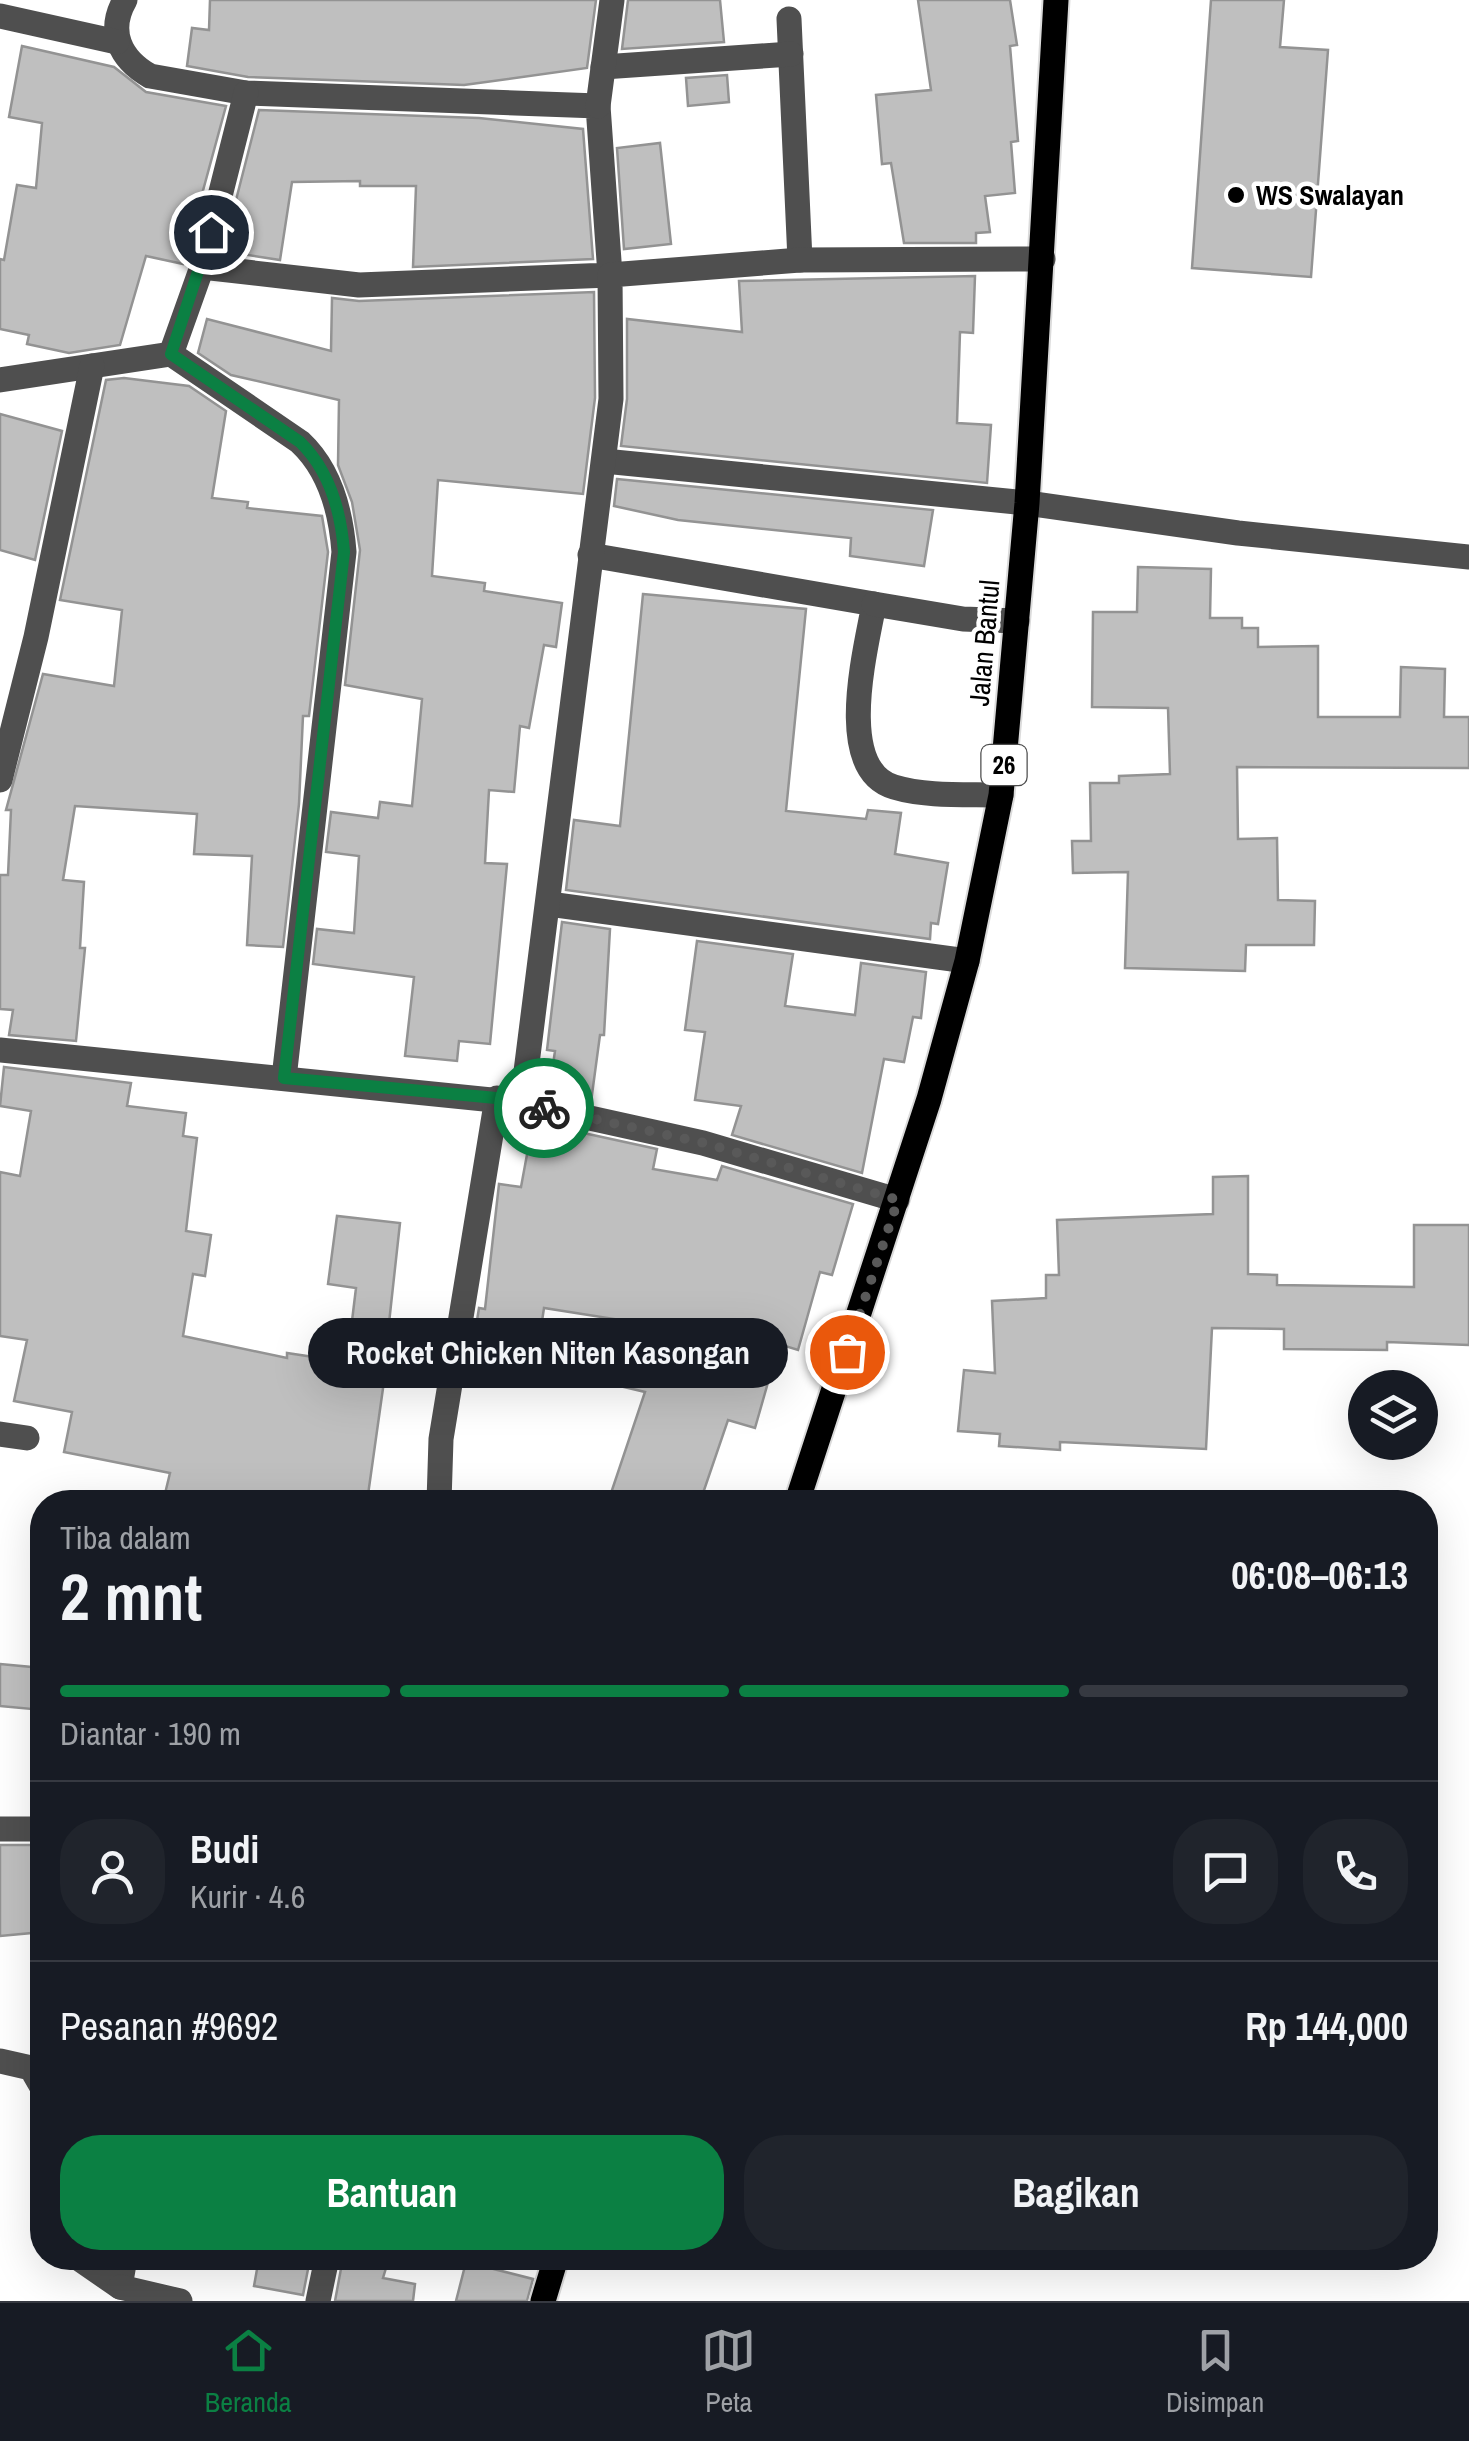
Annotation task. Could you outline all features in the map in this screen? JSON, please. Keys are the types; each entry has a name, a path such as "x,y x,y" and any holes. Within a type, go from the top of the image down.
{"main road":[{"name":"Jalan Bantul","path":"801,1490 898,1200 967,961 1002,795 1027,503 1056,0"},
{"path":"543,2301 552,2270"}],"street":[{"path":"124,0 116,17 117,42 136,68 150,76 246,93 598,106"},
{"path":"439,1490 441,1439 549,904 604,461 614,341 598,163 598,106 612,0"},
{"path":"17,12 117,42"},
{"path":"790,19 800,260"},
{"path":"603,67 791,54"},
{"path":"171,354 202,267 246,93"},
{"path":"202,267 359,285 610,275 800,260 1042,259"},
{"path":"0,380 171,354 300,442 318,460 342,533 344,552 284,1078"},
{"path":"0,780 27,679 92,366"},
{"path":"604,461 1027,503 1238,533 1469,557"},
{"path":"590,555 963,620 1016,621"},
{"path":"874,604 858,737 872,774 892,787 1002,795"},
{"path":"0,673 27,679"},
{"path":"549,904 967,961"},
{"path":"0,1050 509,1100 704,1143 898,1200"},
{"path":"0,1434 27,1438"},
{"path":"0,1829 30,1829"},
{"path":"0,2061 30,2068"},
{"path":"95,2270 120,2287 180,2301"},
{"path":"120,2287 123,2270"},
{"path":"318,2301 324,2270"}],"building":[{"path":"210,0 596,0 587,68 464,85 248,77 187,66 192,28 209,30"},
{"path":"628,0 720,0 724,42 622,49"},
{"path":"918,0 1010,0 1017,45 1010,46 1018,141 1011,142 1015,193 985,196 990,232 976,233 976,243 904,243 891,163 882,164 876,95 931,90"},
{"path":"1211,0 1284,0 1280,47 1328,50 1311,277 1192,268"},
{"path":"22,46 114,67 146,92 226,106 183,264 146,256 120,345 69,353 27,344 29,335 0,329 0,259 4,260 17,185 36,188 42,123 9,117"},
{"path":"727,75 729,102 688,106 686,78"},
{"path":"259,110 479,118 583,129 593,259 413,267 416,186 360,186 360,181 292,182 280,260 223,251"},
{"path":"660,143 671,244 624,249 617,148"},
{"path":"975,276 973,333 960,332 957,423 991,425 987,483 621,446 627,399 627,319 742,332 739,281"},
{"path":"594,292 595,398 583,494 438,480 432,576 485,583 484,591 562,603 556,647 544,645 529,728 520,726 514,792 489,790 485,863 507,864 490,1044 459,1041 457,1061 405,1056 414,977 313,964 317,929 354,933 359,856 326,852 331,812 378,818 380,802 412,806 422,699 345,685 360,550 352,502 338,465 339,400 231,375 198,353 207,319 331,351 332,298 359,301"},
{"path":"124,378 189,386 226,411 212,498 248,502 247,508 322,516 328,552 309,716 303,716 299,804 283,947 247,945 252,856 194,854 197,814 75,806 63,880 84,882 80,948 85,948 76,1041 9,1035 13,1010 0,1009 0,875 8,875 11,810 6,810 43,674 114,686 122,610 60,600 106,380"},
{"path":"0,414 62,431 35,560 0,550"},
{"path":"617,479 933,510 924,566 850,556 851,538 678,520 614,506"},
{"path":"1138,567 1211,569 1210,618 1242,618 1242,628 1258,628 1258,647 1318,646 1318,717 1400,717 1401,667 1445,669 1444,717 1469,717 1469,768 1237,767 1238,839 1277,838 1278,900 1315,901 1314,945 1246,945 1245,971 1125,968 1128,872 1073,873 1072,841 1091,841 1090,783 1119,783 1119,776 1170,774 1168,708 1092,707 1093,612 1137,612"},
{"path":"643,594 806,609 786,811 866,819 868,810 901,813 895,854 948,863 938,924 931,923 930,939 566,890 574,820 620,826"},
{"path":"562,922 610,929 604,1035 600,1035 591,1102 549,1092 555,1051 547,1050"},
{"path":"697,941 793,954 785,1006 855,1015 861,963 926,972 921,1018 913,1017 904,1062 884,1059 862,1173 732,1135 741,1106 695,1100 705,1032 685,1030"},
{"path":"4,1067 131,1083 127,1106 186,1113 183,1136 197,1138 186,1231 211,1235 205,1276 193,1274 183,1336 287,1358 287,1353 347,1362 356,1288 328,1284 337,1216 400,1223 389,1323 436,1329 431,1373 386,1367 369,1490 166,1490 170,1473 64,1452 72,1412 14,1401 27,1340 0,1336 0,1172 20,1176 31,1111 0,1106"},
{"path":"533,1122 657,1149 653,1169 717,1180 722,1166 853,1204 832,1275 820,1272 798,1350 779,1344 755,1428 728,1420 704,1490 612,1490 645,1392 603,1382 614,1319 544,1308 535,1367 471,1358 479,1308 485,1309 499,1184 521,1187"},
{"path":"1248,1176 1248,1274 1277,1275 1277,1285 1414,1287 1414,1225 1469,1225 1469,1345 1387,1342 1387,1350 1284,1349 1284,1329 1212,1328 1206,1449 1060,1442 1060,1450 999,1446 1000,1434 958,1431 964,1370 995,1373 992,1301 1046,1298 1046,1275 1059,1275 1057,1220 1213,1214 1213,1177"},
{"path":"0,1664 30,1667 30,1709 0,1706"},
{"path":"0,1845 30,1845 30,1933 0,1936"},
{"path":"257,2270 308,2270 303,2295 254,2286"},
{"path":"341,2270 385,2270 383,2278 415,2284 413,2301 335,2301"},
{"path":"464,2270 498,2270 533,2279 527,2301 456,2301"}],"way so far":[{"path":"544,1108 704,1143 898,1200 847,1352"}],"place":[{"name":"WS Swalayan","path":"1236,195"},
{"name":"Rocket Chicken Niten Kasongan","path":"847,1352"}],"route":[{"path":"211,232 171,354 300,442 318,460 334,497 344,552 284,1078 496,1098 544,1108"}]}
